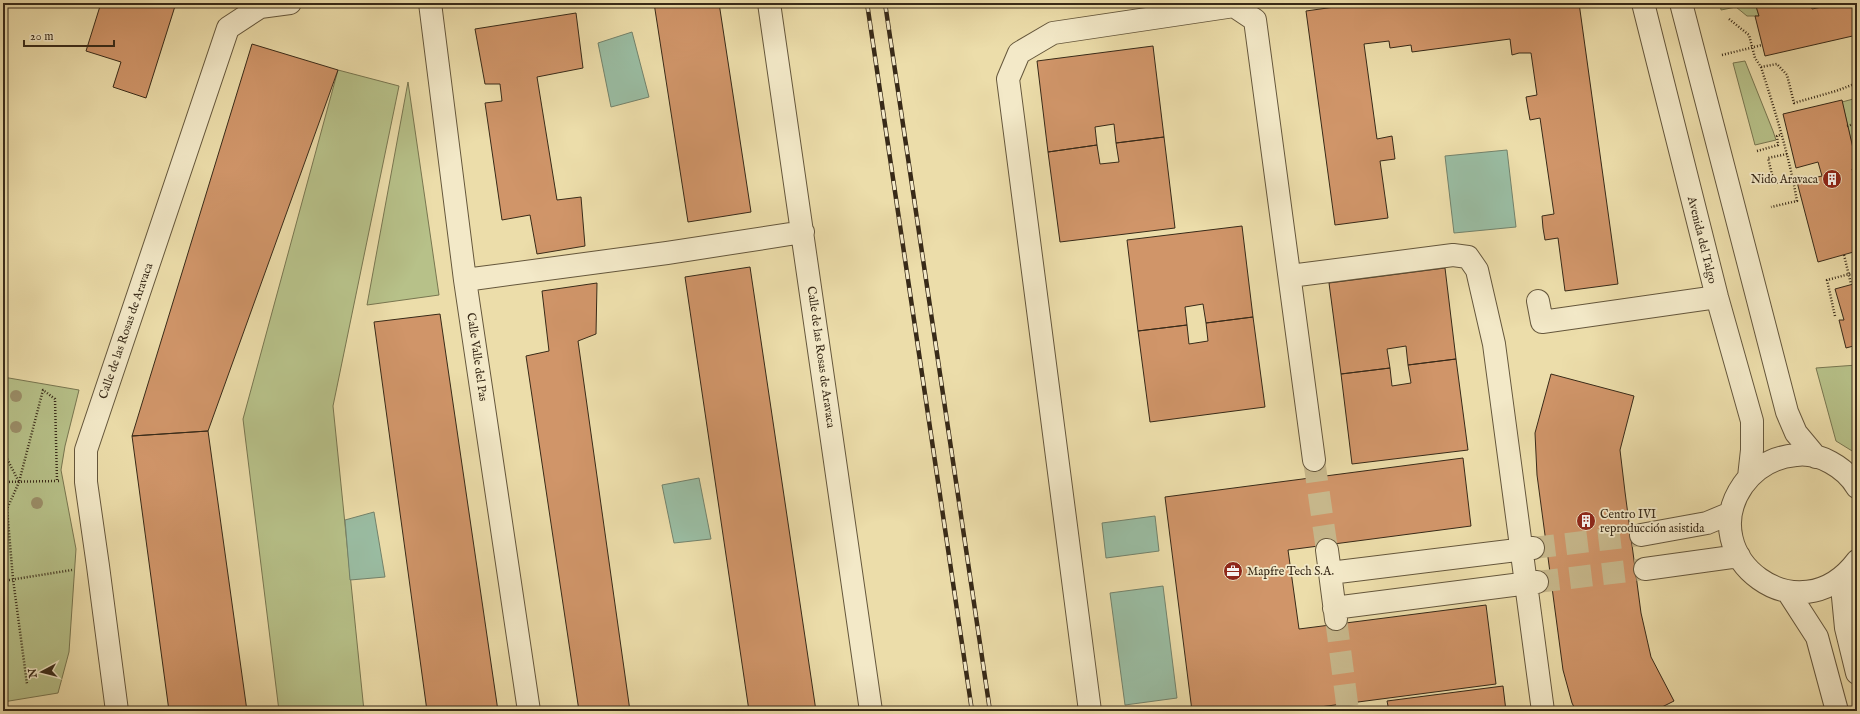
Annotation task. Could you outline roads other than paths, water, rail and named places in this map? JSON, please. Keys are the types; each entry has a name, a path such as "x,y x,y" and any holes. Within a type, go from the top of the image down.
{"street":[{"name":"Calle de las Rosas de Aravaca","path":"117,711 86,482 86,450 228,28 260,7 290,3"},
{"name":"Calle Valle del Pas","path":"430,3 465,280 529,711"},
{"name":"Calle de las Rosas de Aravaca","path":"769,3 871,711"},
{"name":"Avenida del Talgo","path":"1643,3 1717,297 1752,421 1752,450 1749,477"},
{"path":"1681,3 1787,412 1796,432 1816,456"},
{"path":"1090,711 1008,79 1019,53 1053,32 1234,6 1254,20 1314,460"},
{"path":"465,280 660,254 803,232"},
{"path":"1290,276 1453,255 1468,256 1477,270 1494,344 1527,549 1543,711"},
{"path":"1538,301 1542,322 1717,297"},
{"path":"1852,567 1830,586 1809,592 1788,592 1768,585 1756,577 1738,556 1732,535 1731,513 1737,494 1749,477 1763,465 1780,457 1798,454 1816,456 1836,465 1852,479 1857,487"},
{"path":"1641,535 1707,523 1731,513"},
{"path":"1330,573 1527,549"},
{"path":"1326,550 1335,613 1531,583"},
{"path":"1645,569 1738,556"},
{"path":"1852,567 1843,597 1846,628 1857,674"},
{"path":"1788,592 1817,637 1837,711"}],"tunnel":[{"path":"1314,460 1327,550"},
{"path":"1533,548 1641,535"},
{"path":"1537,582 1645,569"},
{"path":"1336,619 1348,711"}],"railway":[{"path":"867,3 972,711"},
{"path":"885,3 990,711"}],"place":[{"name":"Nido Aravaca","path":"1832,179"},
{"name":"Centro IVI reproducción asistida","path":"1586,521"},
{"name":"Mapfre Tech S.A.","path":"1233,571"}]}
